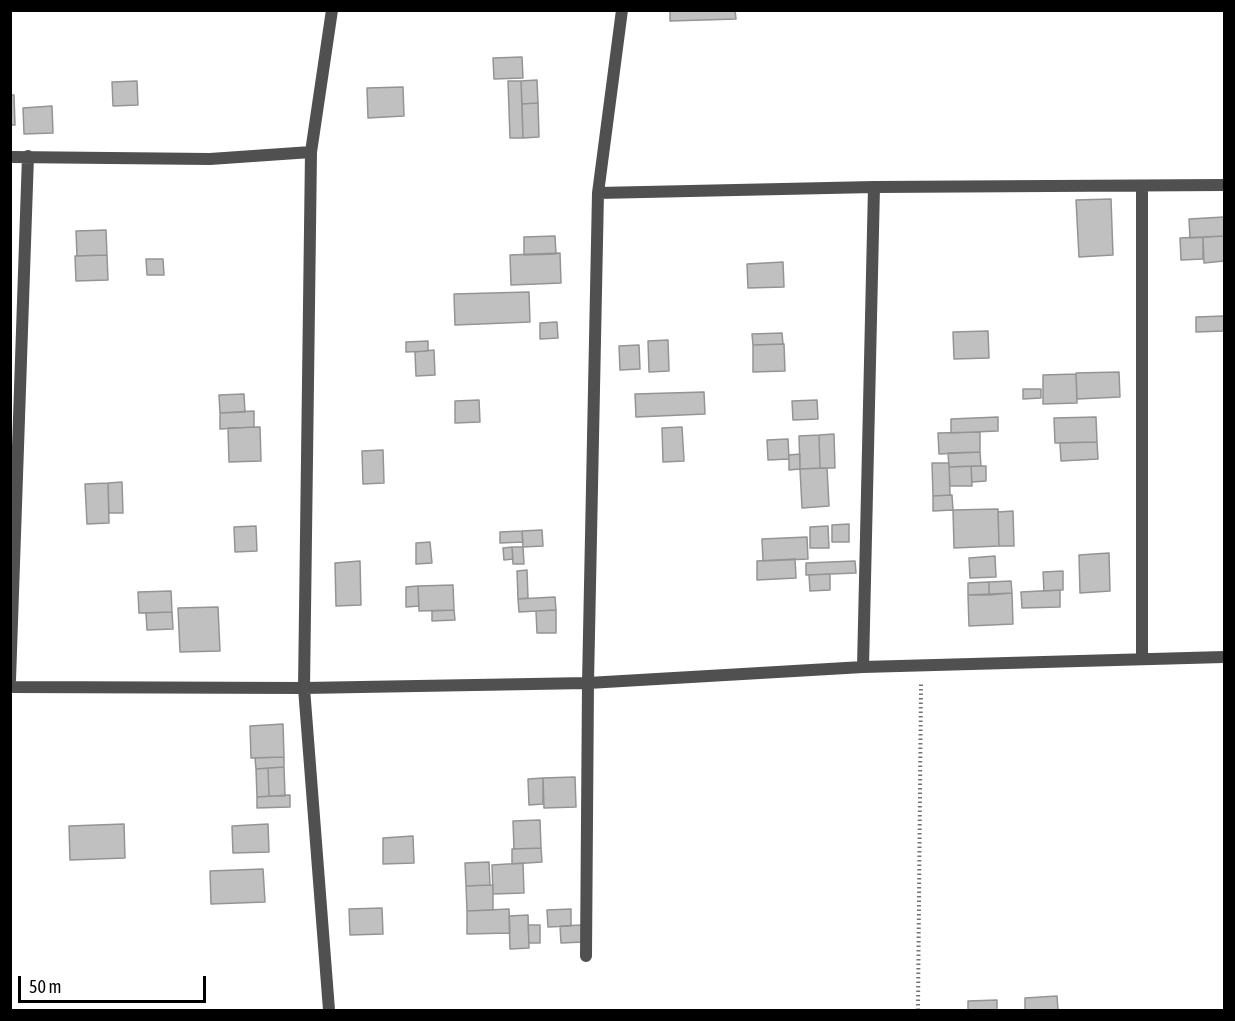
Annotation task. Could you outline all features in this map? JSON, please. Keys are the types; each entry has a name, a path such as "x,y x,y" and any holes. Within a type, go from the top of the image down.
{"street":[{"path":"329,1011 304,688 311,153 332,10"},
{"path":"586,956 588,682 598,193 622,10"},
{"path":"10,156 210,159 311,153"},
{"path":"10,680 28,156"},
{"path":"598,193 874,187 1224,185"},
{"path":"1142,186 1142,660"},
{"path":"864,667 874,187"},
{"path":"10,687 304,688 588,682 864,667 1224,657"}],"path":[{"path":"918,1011 921,665"}],"building":[{"path":"670,10 735,10 736,19 670,21"},
{"path":"522,57 523,78 494,79 493,58"},
{"path":"537,80 538,103 522,104 521,81"},
{"path":"137,81 138,105 113,106 112,82"},
{"path":"508,81 521,81 523,138 510,138"},
{"path":"403,87 404,116 368,118 367,88"},
{"path":"10,95 14,95 15,125 10,125"},
{"path":"538,103 539,137 523,138 522,104"},
{"path":"52,106 53,133 24,134 23,108"},
{"path":"1111,199 1113,255 1079,257 1076,200"},
{"path":"1224,217 1224,236 1190,238 1189,219"},
{"path":"106,230 107,255 77,256 76,231"},
{"path":"555,236 556,254 524,255 524,237"},
{"path":"1224,236 1224,261 1204,263 1203,237"},
{"path":"1203,237 1203,259 1181,260 1180,238"},
{"path":"560,253 561,283 511,285 510,255"},
{"path":"107,255 108,280 76,281 75,256"},
{"path":"146,259 163,259 164,275 147,275"},
{"path":"783,262 784,287 748,288 747,264"},
{"path":"529,292 530,322 455,325 454,294"},
{"path":"1224,316 1224,331 1196,332 1196,317"},
{"path":"557,322 558,338 540,339 540,323"},
{"path":"988,331 989,358 954,359 953,332"},
{"path":"782,333 783,344 753,345 752,334"},
{"path":"668,340 669,371 649,372 648,341"},
{"path":"428,341 428,351 406,352 406,342"},
{"path":"784,344 785,371 753,372 753,345"},
{"path":"639,345 640,369 620,370 619,346"},
{"path":"434,350 435,375 416,376 415,352"},
{"path":"1119,372 1120,397 1077,399 1076,373"},
{"path":"1076,374 1077,403 1043,404 1043,375"},
{"path":"1023,389 1041,389 1041,398 1023,399"},
{"path":"704,392 705,414 636,417 635,394"},
{"path":"244,394 245,412 220,413 219,395"},
{"path":"479,400 480,422 455,423 455,401"},
{"path":"817,400 818,419 793,420 792,401"},
{"path":"254,411 254,427 220,429 220,413"},
{"path":"998,417 998,431 951,433 951,419"},
{"path":"1096,417 1097,442 1055,443 1054,418"},
{"path":"260,427 261,461 229,462 228,428"},
{"path":"682,427 684,461 663,462 662,428"},
{"path":"980,432 980,452 939,454 938,433"},
{"path":"834,434 835,468 820,468 819,435"},
{"path":"819,435 820,468 800,469 799,436"},
{"path":"788,439 789,459 768,460 767,440"},
{"path":"1097,442 1098,459 1061,461 1060,443"},
{"path":"383,450 384,483 363,484 362,451"},
{"path":"980,452 981,466 949,467 948,453"},
{"path":"800,454 800,469 789,470 789,455"},
{"path":"932,463 949,463 950,495 933,496"},
{"path":"971,466 986,466 986,481 972,482"},
{"path":"971,466 972,486 950,486 949,467"},
{"path":"827,468 829,506 802,508 800,469"},
{"path":"122,482 123,513 109,513 108,483"},
{"path":"108,483 109,523 87,524 85,484"},
{"path":"952,495 953,510 933,511 933,496"},
{"path":"998,509 999,546 954,548 953,510"},
{"path":"1013,511 1014,546 999,546 998,512"},
{"path":"849,524 849,542 832,542 832,525"},
{"path":"256,526 257,551 235,552 234,527"},
{"path":"828,526 829,548 810,548 810,527"},
{"path":"542,530 543,546 523,547 522,531"},
{"path":"522,531 523,542 500,543 500,532"},
{"path":"807,537 808,559 763,561 762,539"},
{"path":"430,542 432,563 416,564 416,543"},
{"path":"512,547 513,559 504,560 503,548"},
{"path":"512,547 523,547 524,564 513,564"},
{"path":"1109,553 1110,591 1080,593 1079,555"},
{"path":"995,556 996,577 970,578 969,558"},
{"path":"795,559 796,578 757,580 757,561"},
{"path":"360,561 361,605 336,606 335,563"},
{"path":"855,561 856,573 806,575 806,563"},
{"path":"527,570 528,598 518,599 517,571"},
{"path":"1063,571 1063,590 1044,591 1043,572"},
{"path":"830,574 830,590 810,591 809,575"},
{"path":"1011,581 1012,593 989,595 989,582"},
{"path":"989,582 989,595 968,595 968,583"},
{"path":"453,585 454,610 419,611 418,586"},
{"path":"418,586 419,606 406,607 406,587"},
{"path":"1060,590 1060,607 1022,608 1021,592"},
{"path":"171,591 172,612 139,613 138,592"},
{"path":"1012,593 1013,624 969,626 968,595"},
{"path":"555,597 556,610 519,612 518,599"},
{"path":"218,607 220,651 180,652 178,608"},
{"path":"454,610 455,620 432,621 432,611"},
{"path":"556,610 556,633 537,633 536,611"},
{"path":"172,612 173,629 147,630 146,613"},
{"path":"283,724 284,757 251,758 250,726"},
{"path":"284,757 284,767 256,769 255,758"},
{"path":"284,767 285,796 269,796 268,768"},
{"path":"268,768 269,796 257,797 256,769"},
{"path":"575,777 576,807 544,808 543,778"},
{"path":"543,778 543,804 529,805 528,779"},
{"path":"290,795 290,807 257,808 257,797"},
{"path":"540,820 541,848 514,849 513,821"},
{"path":"124,824 125,858 70,860 69,826"},
{"path":"268,824 269,852 233,853 232,826"},
{"path":"413,836 414,863 383,864 383,838"},
{"path":"541,848 542,862 512,864 512,849"},
{"path":"489,862 490,885 466,886 465,863"},
{"path":"523,863 524,893 493,894 492,865"},
{"path":"263,869 265,902 211,904 210,871"},
{"path":"493,885 493,910 467,911 466,886"},
{"path":"382,908 383,934 350,935 349,909"},
{"path":"509,909 510,933 467,934 467,911"},
{"path":"571,909 571,926 548,927 547,910"},
{"path":"528,915 529,948 510,949 509,916"},
{"path":"528,925 540,925 540,943 529,943"},
{"path":"583,925 584,942 561,943 560,926"},
{"path":"1057,996 1058,1010 1025,1010 1025,998"},
{"path":"997,1000 997,1010 968,1010 968,1001"}]}
